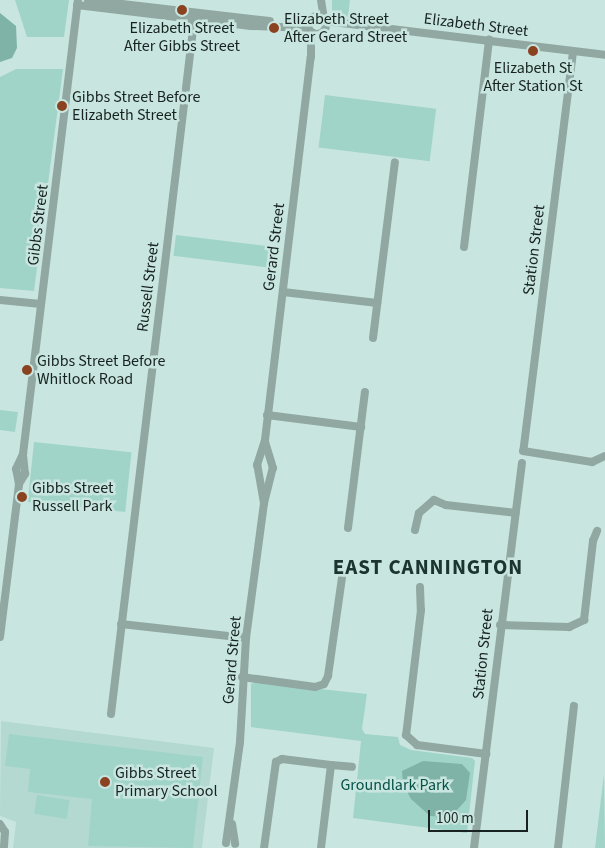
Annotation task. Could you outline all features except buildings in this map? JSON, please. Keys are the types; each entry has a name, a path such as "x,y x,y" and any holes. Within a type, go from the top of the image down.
{"street":[{"path":"88,0 195,16 256,20 312,18"},
{"path":"309,30 320,0"},
{"path":"320,0 325,22"},
{"path":"78,3 309,30 320,34"},
{"name":"Gibbs Street","path":"0,637 19,484 25,474 23,454 78,3"},
{"name":"Russell Street","path":"111,714 195,16"},
{"name":"Elizabeth Street","path":"312,18 325,22 343,22 605,55"},
{"name":"Gerard Street","path":"311,57 325,22"},
{"name":"Gerard Street","path":"264,503 263,483 257,468 265,440 311,57 309,30"},
{"path":"464,247 489,40"},
{"name":"Station Street","path":"573,52 523,451 592,462 605,456"},
{"path":"372,338 395,162"},
{"path":"283,292 377,302"},
{"path":"0,300 41,304"},
{"path":"348,528 365,392"},
{"path":"268,416 361,427"},
{"name":"Gerard Street","path":"230,846 240,742 242,677 246,638 264,503 273,468 265,440"},
{"name":"Station Street","path":"474,848 500,625 522,462"},
{"path":"416,530 419,513 434,500 446,505 516,513"},
{"path":"500,625 569,627 584,620 593,541 597,531"},
{"path":"242,677 316,687 324,684 328,676 342,578"},
{"path":"420,587 421,610 406,735 417,745 486,754"},
{"path":"122,624 246,638"},
{"path":"558,848 574,706"},
{"path":"264,848 276,762 282,759 352,767"},
{"path":"321,848 331,765"},
{"path":"0,824 6,832 4,848"},
{"path":"0,834 0,842"}],"shaded area":[{"path":"0,13 16,26 17,48 12,58 0,62"},
{"name":"Gibbs Street Primary School","path":"1,721 214,748 202,848 13,848 16,822 0,816"},
{"path":"423,761 462,764 470,773 466,800 451,817 430,816 411,799 403,784 402,771"}],"green space":[{"path":"15,0 69,0 64,37 27,37"},
{"path":"332,0 350,0 348,17 332,15"},
{"path":"16,69 63,69 34,291 0,288 0,77"},
{"path":"325,95 436,109 430,161 319,148"},
{"path":"176,235 276,247 274,268 173,256"},
{"path":"0,410 18,412 15,432 0,430"},
{"path":"34,442 131,452 125,512 28,502"},
{"name":"Groundlark Park","path":"255,682 367,694 362,729 365,734 398,737 400,745 411,750 472,758 475,761 467,833 353,818 361,741 251,727 251,684"},
{"name":"Gibbs Street Primary School","path":"9,734 203,757 193,848 88,846 92,799 28,792 30,769 5,766"},
{"path":"604,774 605,848 595,848"},
{"path":"37,795 70,800 67,819 34,814"}],"place":[{"name":"Elizabeth Street After Gibbs Street","path":"182,10"},
{"name":"Elizabeth Street After Gerard Street","path":"274,28"},
{"name":"Elizabeth St After Station St","path":"533,51"},
{"name":"Gibbs Street Before Elizabeth Street","path":"62,106"},
{"name":"Gibbs Street Before Whitlock Road","path":"27,370"},
{"name":"Gibbs Street Russell Park","path":"22,497"},
{"name":"Gibbs Street Primary School","path":"105,782"}],"district":[{"name":"EAST CANNINGTON","path":"428,567"}]}
